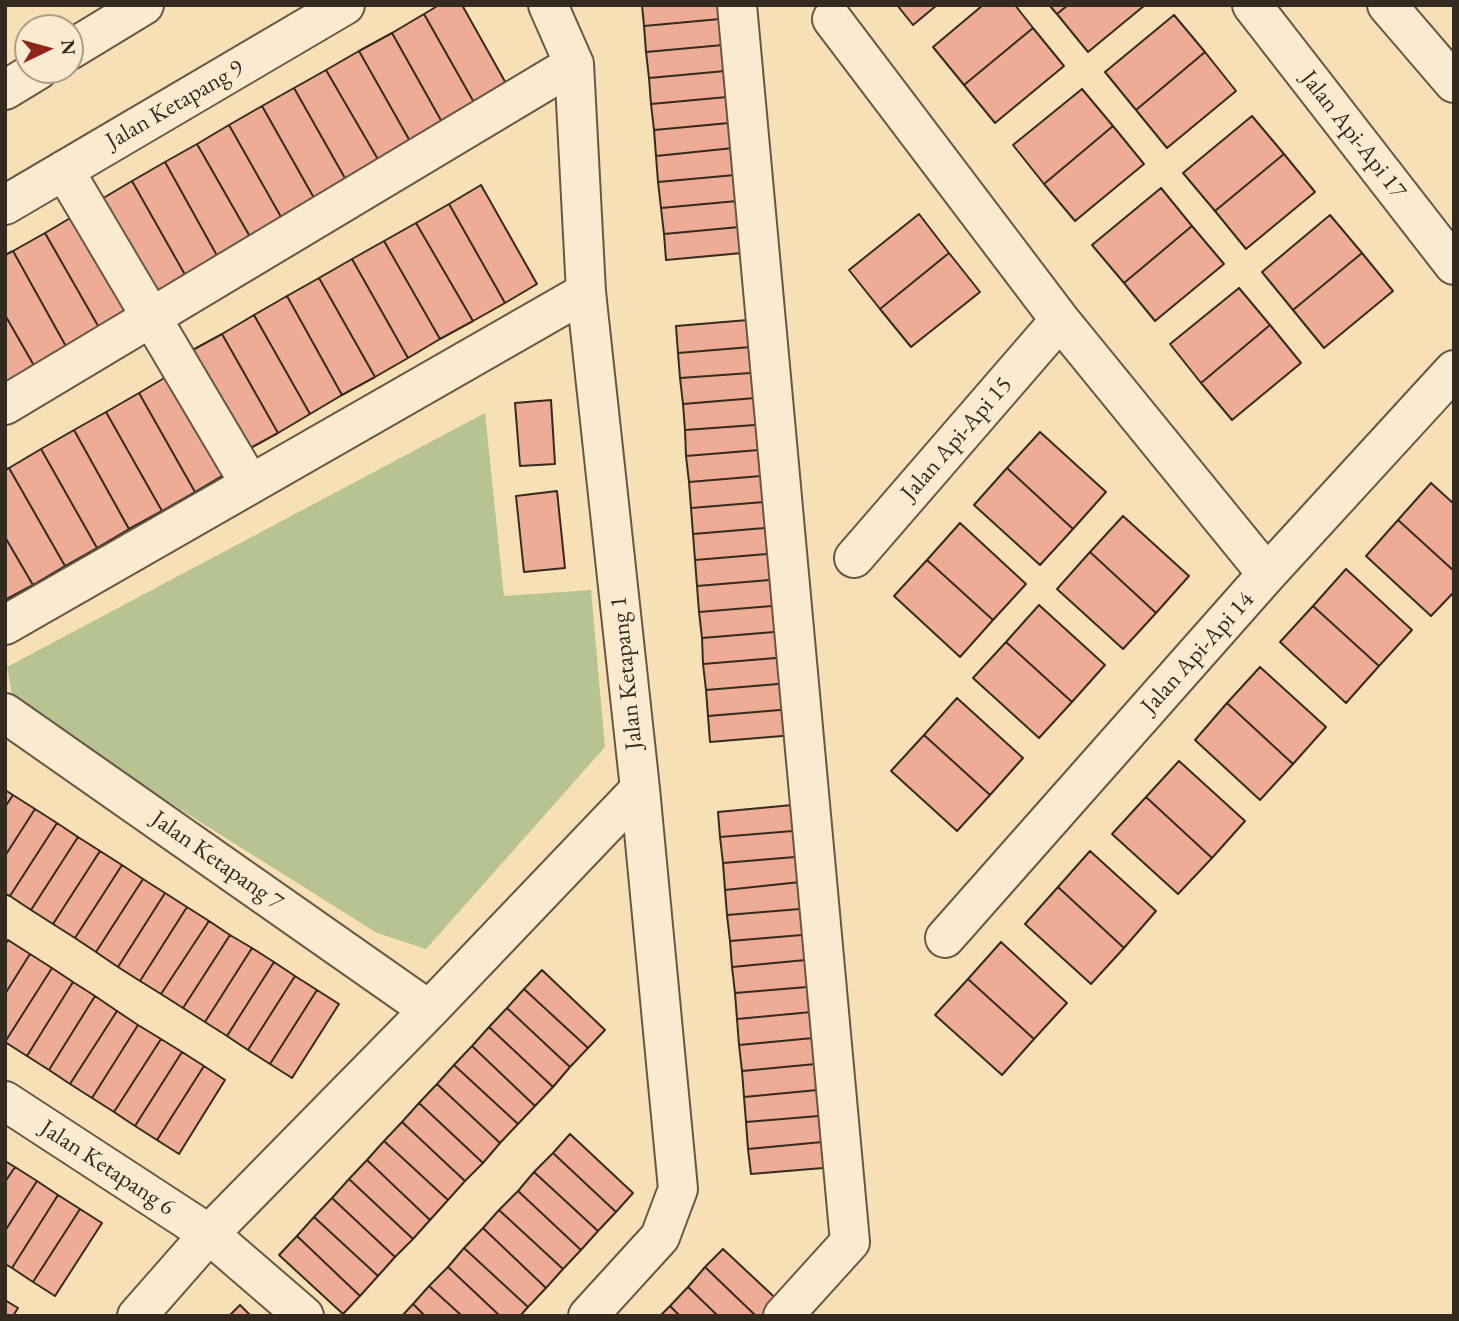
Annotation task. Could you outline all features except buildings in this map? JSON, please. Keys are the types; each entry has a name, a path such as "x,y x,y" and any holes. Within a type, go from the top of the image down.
{"street":[{"path":"84,41 144,5"},
{"name":"Jalan Ketapang 9","path":"5,205 345,5"},
{"name":"Jalan Ketapang 1","path":"548,5 574,64 586,292 640,789 678,1189 660,1237 588,1316"},
{"path":"737,5 850,1242 783,1316"},
{"name":"Jalan Api-Api 17","path":"1252,5 1454,265"},
{"path":"1387,5 1454,82"},
{"path":"832,19 1060,320 1267,574"},
{"path":"5,405 574,64"},
{"path":"64,170 250,484"},
{"path":"5,625 586,292"},
{"name":"Jalan Api-Api 15","path":"854,558 1060,320"},
{"name":"Jalan Api-Api 14","path":"945,938 1267,574 1454,370"},
{"name":"Jalan Ketapang 7","path":"5,713 429,1010"},
{"path":"137,1316 209,1234 429,1010 640,789"},
{"name":"Jalan Ketapang 6","path":"5,1101 209,1234 304,1316"}],"green space":[{"path":"485,413 504,596 591,590 605,747 426,949 377,933 14,705 7,667"}]}
